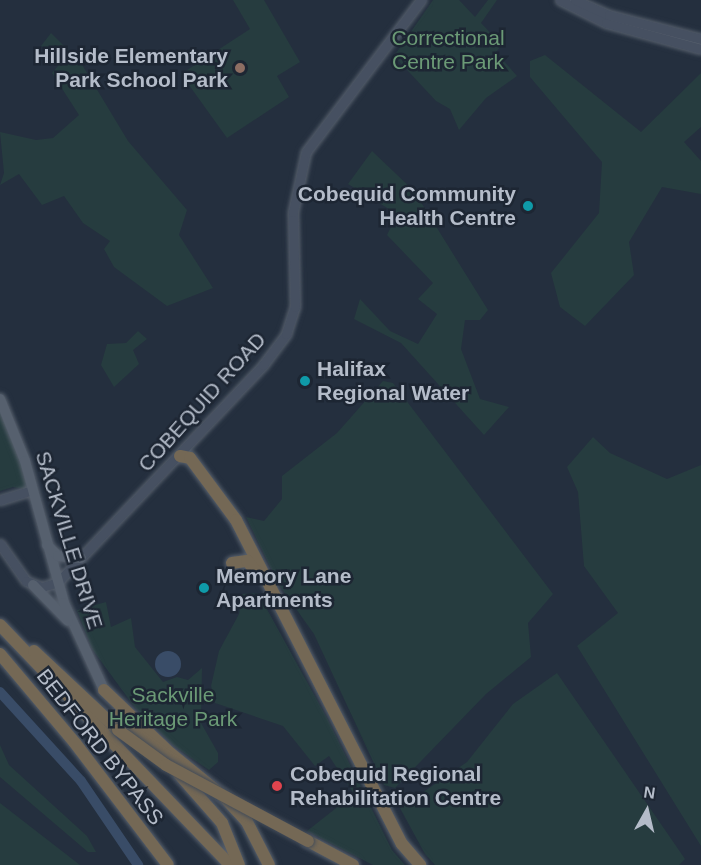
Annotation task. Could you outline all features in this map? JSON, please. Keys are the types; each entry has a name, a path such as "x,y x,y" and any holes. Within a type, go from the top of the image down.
{"highway":[{"path":"180,456 189,458 236,520 402,844 420,865"},
{"path":"232,563 247,561 273,592"},
{"path":"0,624 230,865"},
{"name":"BEDFORD BYPASS","path":"0,624 118,730 166,765 353,865"},
{"path":"0,637 219,865"},
{"name":"BEDFORD BYPASS","path":"0,654 75,743 168,865"},
{"path":"104,690 222,822 239,865"},
{"path":"104,690 170,753 224,797 247,822 269,865"}],"main road":[{"name":"COBEQUID ROAD","path":"58,582 180,456 286,334 295,307 293,212 306,152 421,0"},
{"path":"560,0 606,23 701,49"},
{"path":"575,0 609,15 701,39"},
{"name":"SACKVILLE DRIVE","path":"0,399 33,490 72,625 104,690"},
{"path":"0,500 33,490"},
{"path":"0,544 18,575 33,585 72,625"},
{"path":"47,544 58,556 81,558"},
{"path":"33,585 58,582"}],"green space":[{"name":"Hillside Elementary Park School Park","path":"233,0 264,0 300,62 277,76 289,97 227,138 181,74 250,29"},
{"name":"Correctional Centre Park","path":"433,0 459,0 475,17 488,0 497,0 481,23 502,45 496,52 517,76 486,98 459,130 450,109 436,101 394,56"},
{"path":"51,33 81,63 128,141 187,210 179,235 213,288 167,306 114,267 104,249 110,241 83,223 64,196 42,205 19,174 0,185 4,173 0,132 36,140 53,138 79,115 52,73 62,61 41,46"},
{"path":"545,55 641,132 701,73 701,127 684,142 701,161 701,194 662,187 629,242 634,275 585,326 560,307 551,273 599,213 602,162 530,77 530,61"},
{"path":"372,151 414,191 488,310 480,320 465,320 461,349 480,399 509,407 484,435 401,343 354,319 360,299 390,331 418,344 437,314 418,299 433,283 387,235 397,214 348,184"},
{"path":"138,331 147,339 133,350 139,364 114,387 101,365 107,344 126,343"},
{"path":"383,381 393,383 553,594 528,623 531,657 486,694 395,788 384,785 314,634 279,585 246,517 264,521 282,499 282,476 337,433"},
{"path":"0,399 33,491 13,487 0,491"},
{"path":"593,437 610,453 667,479 701,465 701,846 577,646 618,613 584,566 578,492 567,467"},
{"path":"258,593 328,720 392,850 405,865 373,865 307,831 354,794 329,756 315,766 283,726 215,703 211,686 219,651 239,614 242,594"},
{"name":"Sackville Heritage Park","path":"106,602 111,627 131,618 135,647 163,682 177,677 188,680 202,668 201,723 218,753 218,762 209,770 174,746 136,709 92,649 77,610"},
{"path":"557,673 685,859 679,865 435,865 425,854 400,808 467,762 513,704"},
{"path":"0,745 9,765 87,836 96,852 88,852 0,777"},
{"path":"0,803 80,865 0,865"}],"water":[{"path":"168,651 177,655 181,664 177,673 168,677 159,673 155,664 159,655"}],"waterway":[{"path":"0,692 81,781 138,865"}],"place":[{"name":"Hillside Elementary Park School Park","path":"240,68"},
{"name":"Cobequid Community Health Centre","path":"528,206"},
{"name":"Halifax Regional Water","path":"305,381"},
{"name":"Memory Lane Apartments","path":"204,588"},
{"name":"Cobequid Regional Rehabilitation Centre","path":"277,786"}]}
